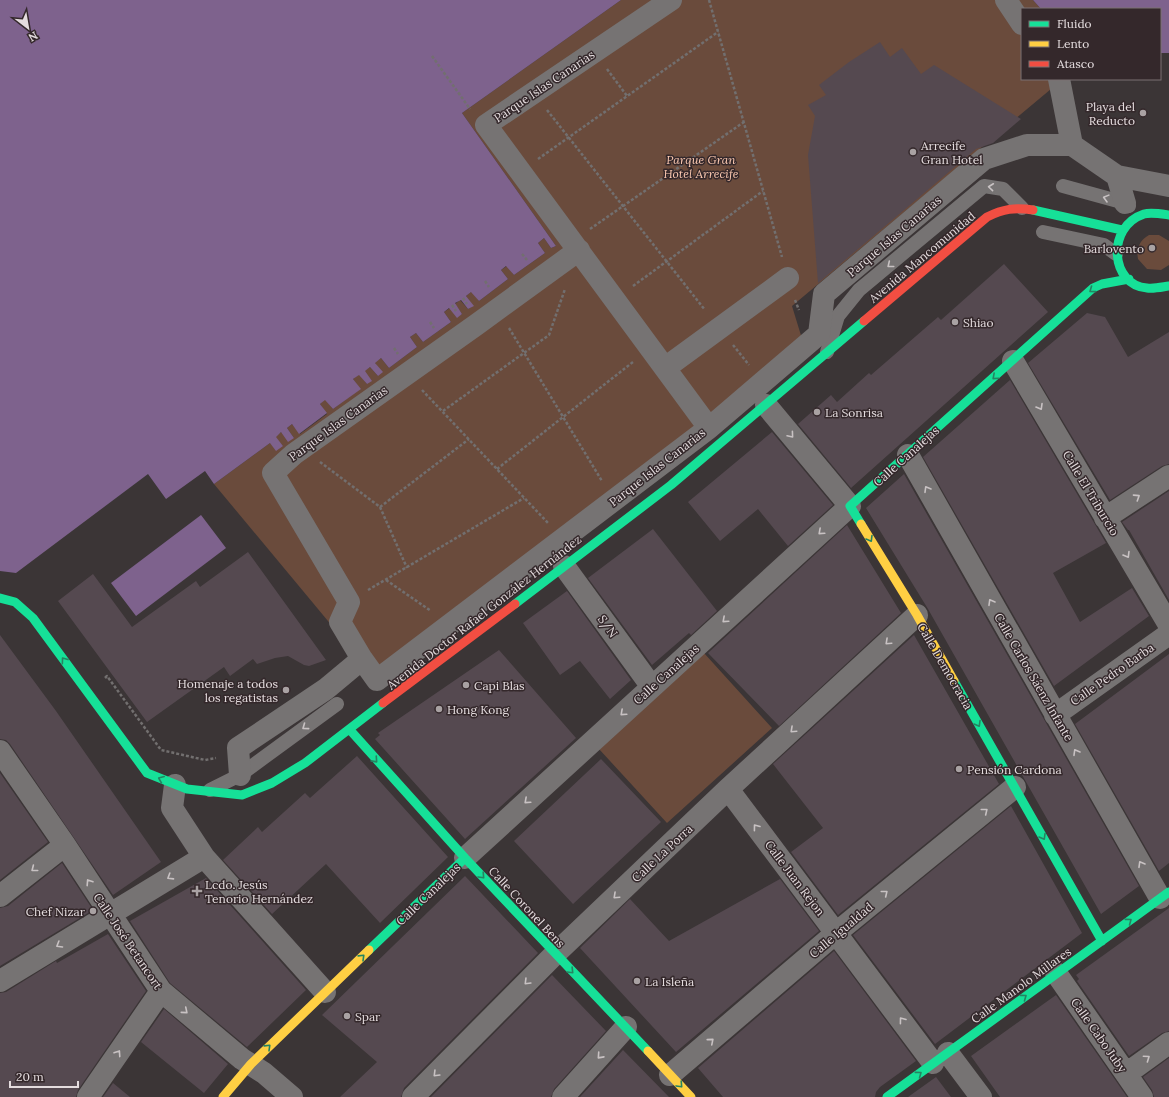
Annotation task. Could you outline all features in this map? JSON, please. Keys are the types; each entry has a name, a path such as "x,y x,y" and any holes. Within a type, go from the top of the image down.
{"main road":[{"name":"Avenida Mancomunidad","path":"766,405 986,217 1004,209 1022,208 1122,230"},
{"path":"1169,215 1133,209 1130,220 1122,230 1117,241 1116,254 1122,271 1129,279 1139,286 1150,289 1169,286"},
{"name":"Calle Canalejas","path":"850,506 1013,361 1092,288 1102,284 1129,279"},
{"name":"Avenida Doctor Rafael González Hernández","path":"0,598 8,598 21,605 33,618 147,773 187,789 242,795 272,783 304,763 350,730 671,485 766,405"},
{"name":"Calle Democracia","path":"850,506 917,615 1102,941"},
{"name":"Calle Coronel Bens","path":"350,730 465,858 691,1097"},
{"name":"Calle Canalejas","path":"224,1097 251,1064 465,858"},
{"name":"Calle Manolo Millares","path":"887,1097 1165,895"}],"street":[{"name":"Parque Islas Canarias","path":"671,0 486,125 709,428"},
{"path":"1006,0 1021,22"},
{"path":"1059,80 1072,145 1116,176 1169,186"},
{"name":"Parque Islas Canarias","path":"576,246 498,310 302,448 273,473 349,602 340,622 362,659 377,680 709,428 819,334 824,294 984,159 1027,145 1072,145"},
{"path":"1116,176 1133,209"},
{"path":"665,368 788,278"},
{"name":"Calle El Triburcio","path":"1013,361 1169,625"},
{"name":"Calle Democracia","path":"766,405 850,506"},
{"name":"Calle Carlos Sáenz Infante","path":"908,455 1055,715 1165,895"},
{"path":"1105,518 1169,476"},
{"name":"Calle Canalejas","path":"465,858 850,506"},
{"name":"S/N","path":"564,566 652,687"},
{"name":"Calle La Porra","path":"413,1097 555,954 728,789 917,615"},
{"name":"Calle Pedro Barba","path":"1055,715 1169,634"},
{"path":"240,775 238,748 326,689 362,659"},
{"name":"Calle José Betancort","path":"1,754 65,844 160,991 242,1059 264,1073 292,1097"},
{"path":"175,785 172,808 204,857 326,992"},
{"name":"Calle Igualdad","path":"670,1075 836,933 1014,787"},
{"name":"Calle Juan Rejon","path":"728,789 836,933 941,1058 980,1097"},
{"path":"0,896 65,844"},
{"path":"0,981 204,857"},
{"name":"Calle Cabo Juby","path":"1056,973 1142,1097"},
{"path":"88,1097 160,991"},
{"path":"563,1097 626,1027"},
{"path":"1126,1074 1169,1043"}],"lane":[{"path":"826,354 838,316 858,290 984,186 1003,189 1022,208"},
{"path":"1063,186 1133,209"},
{"path":"1042,232 1104,245 1116,254"},
{"path":"203,791 240,775 337,704"}],"path":[{"path":"709,0 788,278"},
{"path":"520,172 718,32"},
{"path":"595,52 627,96"},
{"path":"432,56 475,116 486,125"},
{"path":"534,93 763,382"},
{"path":"576,246 623,206 744,122"},
{"path":"615,300 764,191"},
{"path":"443,411 525,354 548,335 566,286"},
{"path":"498,310 614,500"},
{"path":"497,469 651,348"},
{"path":"406,374 443,411 563,540"},
{"path":"380,507 469,439"},
{"path":"302,448 380,507 407,568"},
{"path":"349,602 524,498"},
{"path":"386,580 451,624"},
{"path":"86,691 108,676 161,750 205,760 222,758 238,748"}],"green space":[{"name":"Parque Gran Hotel Arrecife","path":"621,0 1033,0 1040,8 1021,8 1021,80 1062,80 792,306 803,342 377,680 214,484 270,443 283,446 275,437 281,432 294,438 287,428 292,424 300,434 327,414 320,404 325,399 333,409 360,389 353,379 359,374 367,384 364,371 370,367 378,376 375,362 381,358 389,368 417,347 410,337 416,333 423,342 451,322 444,312 450,308 457,317 462,314 455,304 460,300 468,309 473,306 466,296 472,291 479,301 508,279 501,270 507,266 514,275 545,253 538,243 544,238 551,248 556,246 462,113"},
{"path":"1149,235 1159,235 1169,241 1169,265 1161,270 1147,269 1138,259 1139,245 1143,239"},
{"path":"704,653 772,728 667,823 599,749"}],"shaded area":[{"path":"0,0 621,0 462,113 556,246 551,248 544,238 538,243 545,253 514,275 506,266 501,270 508,279 479,301 471,292 466,296 474,306 468,309 461,300 455,303 462,314 457,318 449,308 444,312 451,322 423,342 416,333 410,337 417,347 389,368 381,358 375,363 383,372 378,376 370,367 365,371 372,381 367,384 359,375 353,379 361,389 333,409 325,400 320,404 327,413 299,434 292,424 287,428 294,438 288,442 281,432 276,437 283,446 276,451 270,443 214,484 205,471 166,499 148,474 16,573 0,571"},
{"path":"1033,0 1169,0 1169,53 1161,53 1161,8 1040,8"},
{"path":"201,515 226,548 136,616 111,583"}],"building":[{"path":"880,42 890,57 902,48 921,74 934,65 1021,119 993,143 976,149 818,283 808,155 815,116 808,105 826,95 819,85 849,62"},
{"path":"1004,264 1048,312 851,488 798,424 831,395 837,402 869,373 871,375 938,317 941,320"},
{"path":"1087,313 1105,317 1128,357 1169,332 1169,464 1162,466 1110,500 1028,363"},
{"path":"1010,380 1106,543 1053,573 1080,622 1132,588 1149,616 1054,686 923,457"},
{"path":"772,432 833,505 788,546 758,509 720,541 688,502"},
{"path":"904,474 1139,886 1101,914 928,609 866,508"},
{"path":"1169,491 1169,600 1129,530 1122,522"},
{"path":"847,525 901,613 779,726 708,653"},
{"path":"653,529 717,611 691,635 689,633 652,665 588,578"},
{"path":"248,552 326,660 309,666 304,665 288,656 275,658 257,664 253,659 230,676 224,667 147,722 58,601 93,574 132,627 196,581 200,587"},
{"path":"567,591 631,680 610,699 580,661 560,675 523,623"},
{"path":"0,635 56,711 161,862 113,895 10,744 6,740 0,739"},
{"path":"914,635 999,784 838,915 791,852 823,828 773,764"},
{"path":"499,650 576,738 465,839 375,739 380,735 378,733"},
{"path":"1169,654 1169,863 1159,871 1075,724"},
{"path":"357,756 448,857 380,923 326,864 272,914 223,860 258,827 262,832 305,793 310,798"},
{"path":"601,759 661,822 573,904 514,841"},
{"path":"0,773 48,842 0,880"},
{"path":"1011,806 1082,933 935,1044 853,935"},
{"path":"62,863 93,910 0,966 0,908 8,906"},
{"path":"465,876 538,953 404,1088 401,1097 340,1097 377,1062 322,1015"},
{"path":"206,878 306,990 247,1047 170,983 130,921"},
{"path":"780,879 819,931 676,1052 580,948 630,899 669,941"},
{"path":"1169,908 1169,1031 1162,1033 1129,1056 1077,981 1079,979 1076,975"},
{"path":"108,934 146,991 78,1090 76,1097 0,1097 0,993 6,992 56,961 57,963"},
{"path":"834,951 916,1061 880,1087 876,1092 875,1097 723,1097 698,1068"},
{"path":"552,975 606,1031 554,1089 551,1097 431,1097"},
{"path":"1056,995 1127,1097 1000,1097 971,1056"},
{"path":"164,1009 228,1064 204,1093 141,1042"},
{"path":"623,1050 669,1097 580,1097"},
{"path":"1169,1058 1169,1097 1154,1097 1152,1090 1143,1077"},
{"path":"936,1077 951,1097 908,1097"},
{"path":"113,1083 130,1097 103,1097"}],"traffic: fast":[{"path":"1033,210 1122,230"},
{"path":"1169,215 1147,213 1131,221 1123,231 1118,243 1117,255 1120,267 1126,277 1135,285 1147,288 1169,286"},
{"path":"861,524 850,506 1093,288 1102,284 1129,279"},
{"path":"515,604 671,485 864,321"},
{"path":"0,598 15,602 33,618 147,773 187,789 242,795 272,783 305,763 383,703"},
{"path":"954,681 1102,941"},
{"path":"350,730 465,858 648,1051"},
{"path":"369,950 465,858"},
{"path":"887,1097 1169,892"}],"traffic: slow":[{"path":"861,524 917,615 954,681"},
{"path":"223,1097 251,1064 369,950"},
{"path":"648,1051 691,1097"}],"traffic: jam":[{"path":"864,321 987,217 1009,209 1033,210"},
{"path":"383,703 515,604"}],"place":[{"name":"Playa del Reducto","path":"1143,113"},
{"name":"Arrecife Gran Hotel","path":"913,152"},
{"name":"Barlovento","path":"1152,248"},
{"name":"Shiao","path":"955,322"},
{"name":"La Sonrisa","path":"817,412"},
{"name":"Capi Blas","path":"466,685"},
{"name":"Homenaje a todos los regatistas","path":"286,690"},
{"name":"Hong Kong","path":"439,709"},
{"name":"Pensión Cardona","path":"959,769"},
{"name":"Lcdo. Jesús Tenorio Hernández","path":"197,891"},
{"name":"Chef Nizar","path":"93,911"},
{"name":"La Isleña","path":"637,981"},
{"name":"Spar","path":"347,1016"}]}
